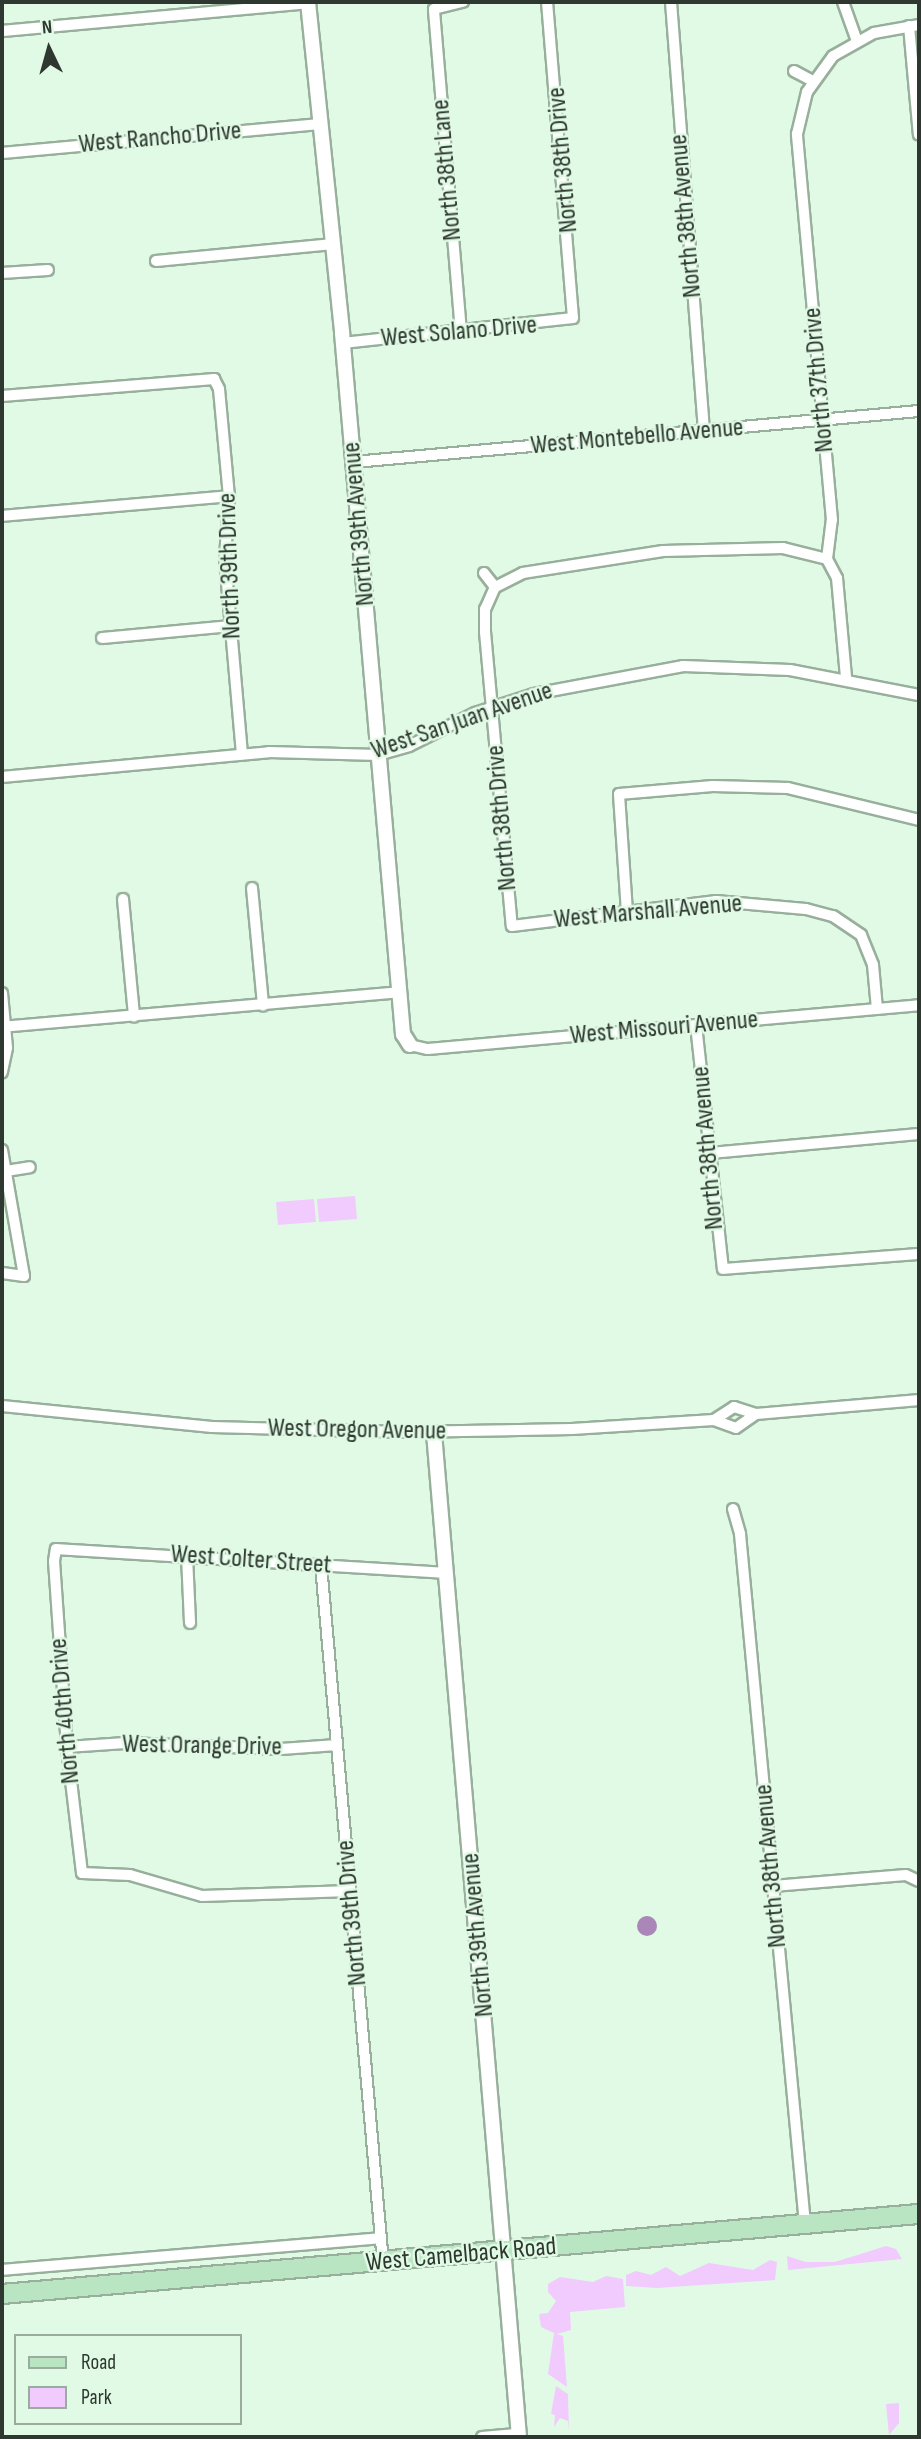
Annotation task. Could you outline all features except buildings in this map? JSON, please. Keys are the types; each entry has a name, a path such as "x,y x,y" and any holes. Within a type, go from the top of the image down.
{"main road":[{"name":"West Camelback Road","path":"2,2294 919,2214"}],"street":[{"name":"North 38th Lane","path":"461,331 434,9 463,2"},
{"name":"North 38th Drive","path":"547,2 573,318"},
{"name":"North 38th Avenue","path":"671,2 704,430"},
{"path":"843,2 857,41"},
{"path":"2,32 308,3"},
{"name":"North 39th Avenue","path":"308,3 318,124 343,342 403,1034 410,1045"},
{"path":"914,26 919,135"},
{"name":"North 37th Drive","path":"846,677 837,578 827,559 832,520 797,134 813,81 833,56 857,41 888,28 914,26"},
{"path":"794,71 813,81"},
{"name":"West Rancho Drive","path":"2,153 318,124"},
{"path":"156,261 333,244"},
{"path":"2,274 48,270"},
{"name":"West Solano Drive","path":"343,342 573,318"},
{"name":"North 39th Drive","path":"2,396 214,379 229,496 225,560 242,754"},
{"name":"West Montebello Avenue","path":"354,462 919,411"},
{"path":"2,516 229,496"},
{"path":"484,573 495,587 523,573 663,551 783,548 827,559"},
{"name":"North 38th Drive","path":"495,587 485,609 512,926"},
{"path":"102,638 231,626"},
{"name":"West San Juan Avenue","path":"2,777 242,754 378,755 409,746 492,707 579,683 682,666 724,664 846,677 919,695"},
{"path":"627,912 619,794 713,786 788,788 838,796 919,820"},
{"path":"253,888 263,1005"},
{"path":"123,899 134,1016"},
{"name":"West Marshall Avenue","path":"512,926 716,901 754,902 833,916 866,931 873,965 877,1009"},
{"path":"3,1027 399,992"},
{"path":"2,993 2,1072"},
{"name":"West Missouri Avenue","path":"410,1045 428,1049 919,1005"},
{"name":"North 38th Avenue","path":"696,1025 723,1269 919,1254"},
{"path":"710,1153 919,1135"},
{"path":"2,1150 24,1276 2,1273"},
{"path":"6,1171 30,1167"},
{"name":"West Oregon Avenue","path":"714,1420 728,1408 756,1414 919,1400"},
{"name":"West Oregon Avenue","path":"2,1406 212,1427 434,1433 714,1420 736,1428 756,1414"},
{"name":"North 39th Avenue","path":"434,1433 519,2436"},
{"name":"North 38th Avenue","path":"733,1509 740,1534 805,2224"},
{"name":"West Colter Street","path":"57,1549 446,1573"},
{"name":"North 40th Drive","path":"57,1549 54,1561 67,1747 82,1873 130,1875 202,1896 350,1891"},
{"path":"187,1556 190,1623"},
{"name":"North 39th Drive","path":"321,1565 383,2262"},
{"name":"West Orange Drive","path":"67,1747 125,1743 281,1749 337,1745"},
{"path":"773,1886 906,1875 919,1881"},
{"name":"West Camelback Road","path":"2,2270 380,2238"},
{"path":"51,2266 53,2290"},
{"path":"482,2437 519,2436"}],"green space":[{"path":"355,1196 357,1219 319,1222 317,1199"},
{"path":"314,1199 316,1222 278,1225 276,1202"},
{"path":"886,2246 896,2249 902,2259 788,2270 787,2256 806,2262 835,2262"},
{"path":"770,2260 777,2262 775,2280 657,2288 626,2286 626,2275 636,2271 651,2275 666,2267 680,2276 709,2263 753,2270"},
{"path":"606,2276 623,2279 625,2307 570,2312 571,2330 557,2334 563,2336 567,2387 548,2374 554,2333 541,2327 539,2314 548,2313 556,2301 548,2292 548,2284 560,2277 593,2282"},
{"path":"556,2386 568,2394 569,2430 568,2421 560,2418 554,2427 555,2415 551,2414"},
{"path":"899,2403 899,2423 889,2435 886,2404"}],"shaded area":[{"path":"647,1916 654,1919 657,1926 654,1933 647,1936 640,1933 637,1926 640,1919"}]}
